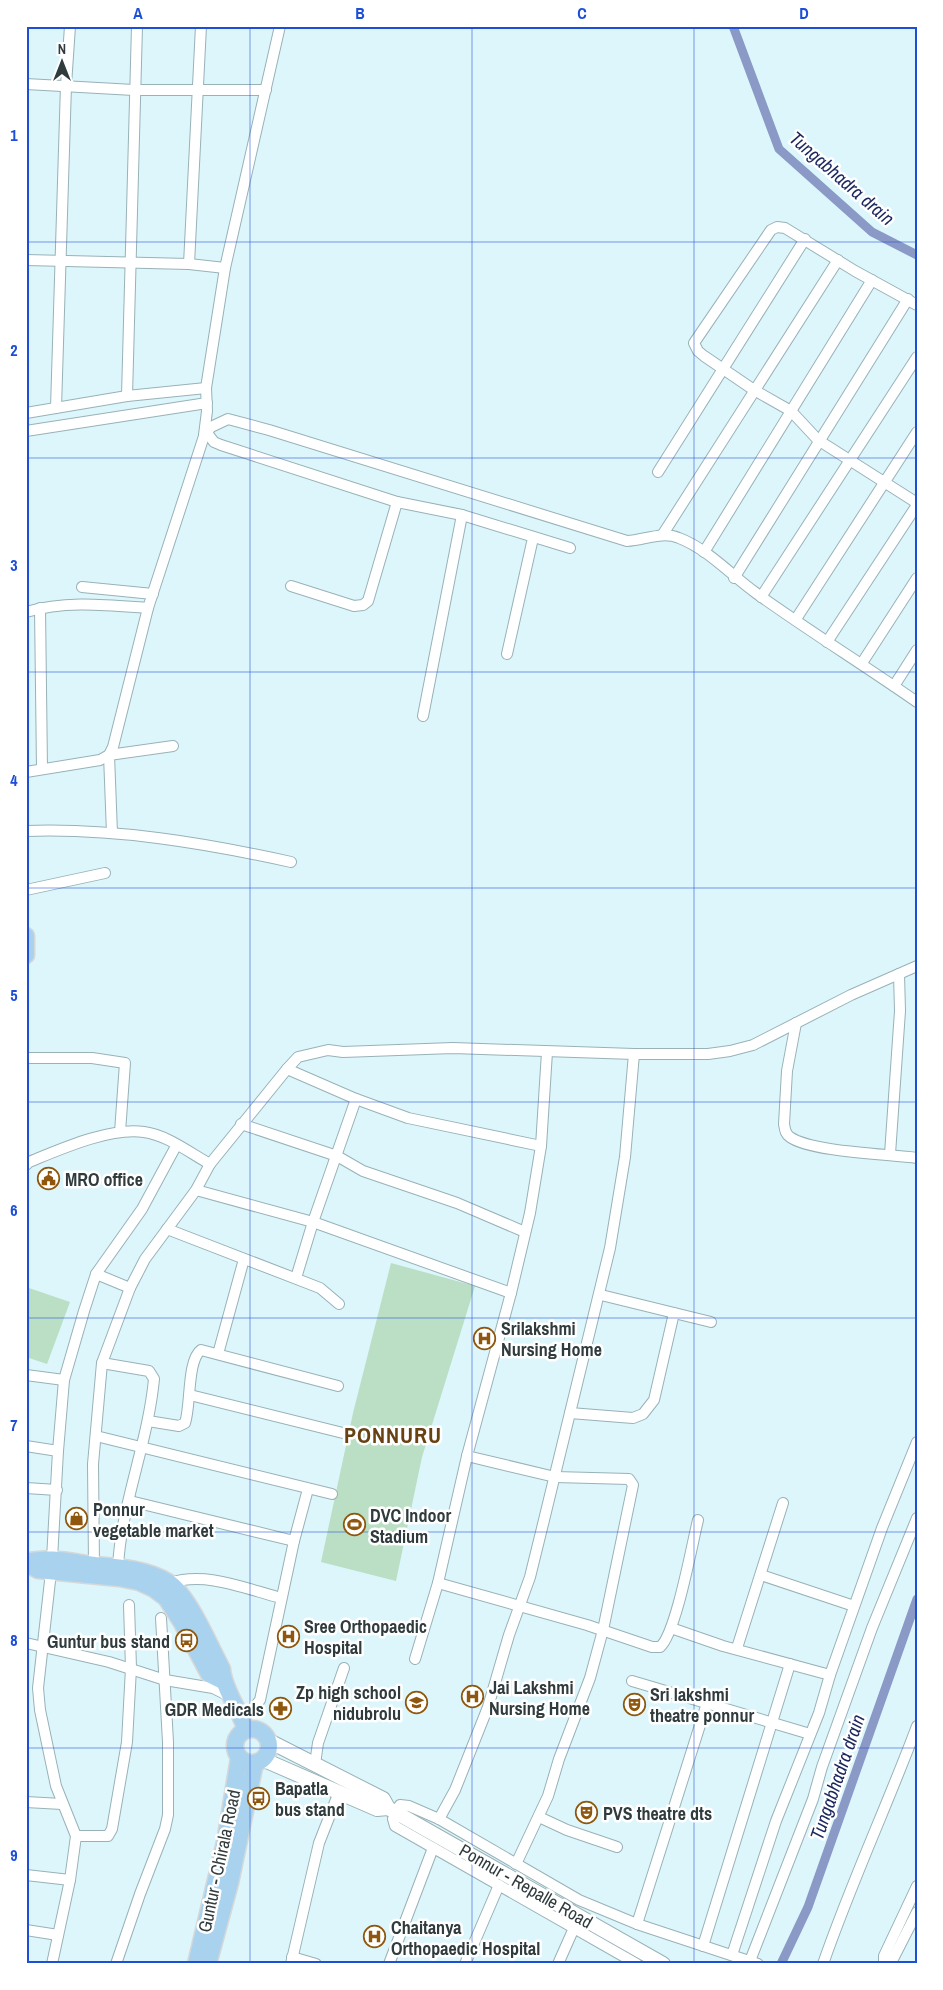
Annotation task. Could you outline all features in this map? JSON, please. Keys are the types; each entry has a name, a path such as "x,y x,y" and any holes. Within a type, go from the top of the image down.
{"main road":[{"path":"26,936 26,955"},
{"path":"26,1562 39,1558 51,1566 139,1582 154,1589 166,1598 182,1622 209,1674 223,1681"},
{"path":"51,1566 94,1564 118,1567 156,1575 170,1583 184,1598 222,1670 223,1681 234,1699 244,1724 259,1731 267,1740 267,1752 252,1760 235,1750 235,1742 244,1724"},
{"name":"Ponnur - Repalle Road","path":"267,1740 383,1799 396,1812 663,1964"},
{"name":"Ponnur - Repalle Road","path":"252,1760 339,1792 377,1809 396,1812"},
{"name":"Guntur - Chirala Road","path":"196,1964 225,1842 252,1760"},
{"name":"Guntur - Chirala Road","path":"208,1964 230,1883 252,1760"}],"street":[{"path":"53,427 62,261 66,85 70,26"},
{"path":"127,396 137,26"},
{"path":"189,264 202,26"},
{"path":"280,26 225,268 206,388 210,429 214,442 397,502 462,515 570,548"},
{"path":"26,84 134,90 266,90"},
{"path":"734,578 818,440 912,302 785,228 777,227 770,230 694,343 698,351 724,370 791,411 818,440 917,504 828,642"},
{"path":"658,472 805,239"},
{"path":"26,260 189,264 225,268"},
{"path":"663,534 838,260"},
{"path":"704,552 872,280"},
{"path":"761,597 917,357"},
{"path":"26,413 127,396 206,388"},
{"path":"26,431 207,403"},
{"path":"112,833 109,755 113,747 148,608 210,429 228,419 627,541 643,540 663,534 680,538 704,552 734,578 761,597 862,663 917,702"},
{"path":"796,619 917,432"},
{"path":"291,586 354,606 362,605 368,601 397,502"},
{"path":"423,716 462,515"},
{"path":"507,654 533,538"},
{"path":"862,663 917,578"},
{"path":"82,587 153,594"},
{"path":"26,612 40,608 77,604 148,608"},
{"path":"40,608 42,769"},
{"path":"894,686 917,650"},
{"path":"26,772 100,760 109,755 173,746"},
{"path":"26,831 112,833 240,851 291,862"},
{"path":"26,890 105,873"},
{"path":"94,1564 93,1464 102,1363 130,1288 145,1259 196,1190 210,1164 298,1057 328,1050 344,1052 482,1048 634,1054 708,1054 730,1051 753,1045 917,966"},
{"path":"890,1154 900,1011 899,974"},
{"path":"796,1023 787,1072 785,1131 789,1137 801,1142 834,1149 917,1158"},
{"path":"415,1659 438,1583 467,1456 525,1232 541,1146 547,1052"},
{"path":"439,1819 455,1790 488,1707 530,1576 601,1295 625,1157 634,1054"},
{"path":"26,1058 92,1058 125,1063 120,1132"},
{"path":"287,1069 356,1099 408,1118 541,1146"},
{"path":"296,1278 312,1222 338,1156 356,1099"},
{"path":"241,1124 338,1156 363,1171 457,1203 525,1232"},
{"path":"26,1165 29,1162 62,1149 105,1134 120,1132 144,1132 166,1139 210,1164"},
{"path":"52,1964 70,1880 76,1836 62,1804 40,1710 38,1688 51,1566 64,1380 96,1274 142,1209 176,1146"},
{"path":"196,1190 312,1222 511,1292"},
{"path":"167,1230 320,1288 339,1304"},
{"path":"218,1354 244,1259"},
{"path":"96,1274 130,1288"},
{"path":"601,1295 711,1322"},
{"path":"570,1413 633,1418 643,1414 654,1400 674,1313"},
{"path":"148,1421 182,1426 186,1420 193,1365 197,1352 202,1350 338,1386"},
{"path":"102,1363 152,1372 154,1379 143,1446 120,1538 118,1567"},
{"path":"26,1375 64,1380"},
{"path":"190,1395 343,1434"},
{"path":"96,1436 143,1446 332,1494"},
{"path":"732,1955 776,1821 810,1734 854,1606 917,1442"},
{"path":"26,1446 58,1451"},
{"path":"467,1456 555,1477 629,1479 633,1485 603,1630 590,1678 539,1817 516,1864"},
{"path":"26,1488 57,1490"},
{"path":"244,1724 260,1700 281,1598 308,1489"},
{"path":"130,1502 294,1541"},
{"path":"737,1648 783,1503"},
{"path":"637,1964 395,1826 393,1819 400,1804 439,1819 579,1900 637,1924 754,1962 814,1800 822,1767 869,1635 917,1518"},
{"path":"438,1583 603,1630 655,1648 664,1644 671,1628 698,1520"},
{"path":"761,1575 854,1606"},
{"path":"170,1583 184,1578 204,1578 281,1598"},
{"path":"76,1836 102,1837 110,1833 125,1759 131,1668 129,1605"},
{"path":"116,1964 165,1829 168,1815 165,1680 161,1618"},
{"path":"671,1628 723,1646 737,1648 830,1675"},
{"path":"26,1643 131,1668 165,1680 213,1688 234,1699"},
{"path":"702,1946 790,1664"},
{"path":"315,1764 318,1743 344,1668"},
{"path":"632,1681 810,1734"},
{"path":"637,1924 707,1703"},
{"path":"823,1964 843,1904 894,1788 917,1726"},
{"path":"316,1964 292,1961 319,1843 339,1792"},
{"path":"26,1802 62,1804"},
{"path":"539,1817 567,1830 617,1848"},
{"path":"389,1964 433,1848"},
{"path":"26,1875 70,1880"},
{"path":"465,1964 499,1885"},
{"path":"917,1886 884,1956 886,1964 893,1959 917,1912"},
{"path":"558,1964 574,1928"},
{"path":"26,1930 58,1934"}],"green space":[{"path":"391,1263 475,1286 422,1457 396,1581 321,1562 353,1413"},
{"path":"26,1287 70,1302 47,1364 26,1357"}],"waterway":[{"name":"Tungabhadra drain","path":"733,26 779,149 872,232 917,255"},
{"name":"Tungabhadra drain","path":"781,1964 808,1907 917,1599"}],"place":[{"name":"MRO office","path":"49,1179"},
{"name":"Srilakshmi Nursing Home","path":"485,1338"},
{"name":"Ponnur vegetable market","path":"77,1519"},
{"name":"DVC Indoor Stadium","path":"354,1525"},
{"name":"Sree Orthopaedic Hospital","path":"288,1636"},
{"name":"Guntur bus stand","path":"186,1641"},
{"name":"Jai Lakshmi Nursing Home","path":"473,1697"},
{"name":"Zp high school nidubrolu","path":"417,1702"},
{"name":"Sri lakshmi theatre ponnur","path":"634,1704"},
{"name":"GDR Medicals","path":"280,1709"},
{"name":"Bapatla bus stand","path":"259,1798"},
{"name":"PVS theatre dts","path":"587,1813"},
{"name":"Chaitanya Orthopaedic Hospital","path":"375,1937"}],"district":[{"name":"PONNURU","path":"393,1435"}]}
